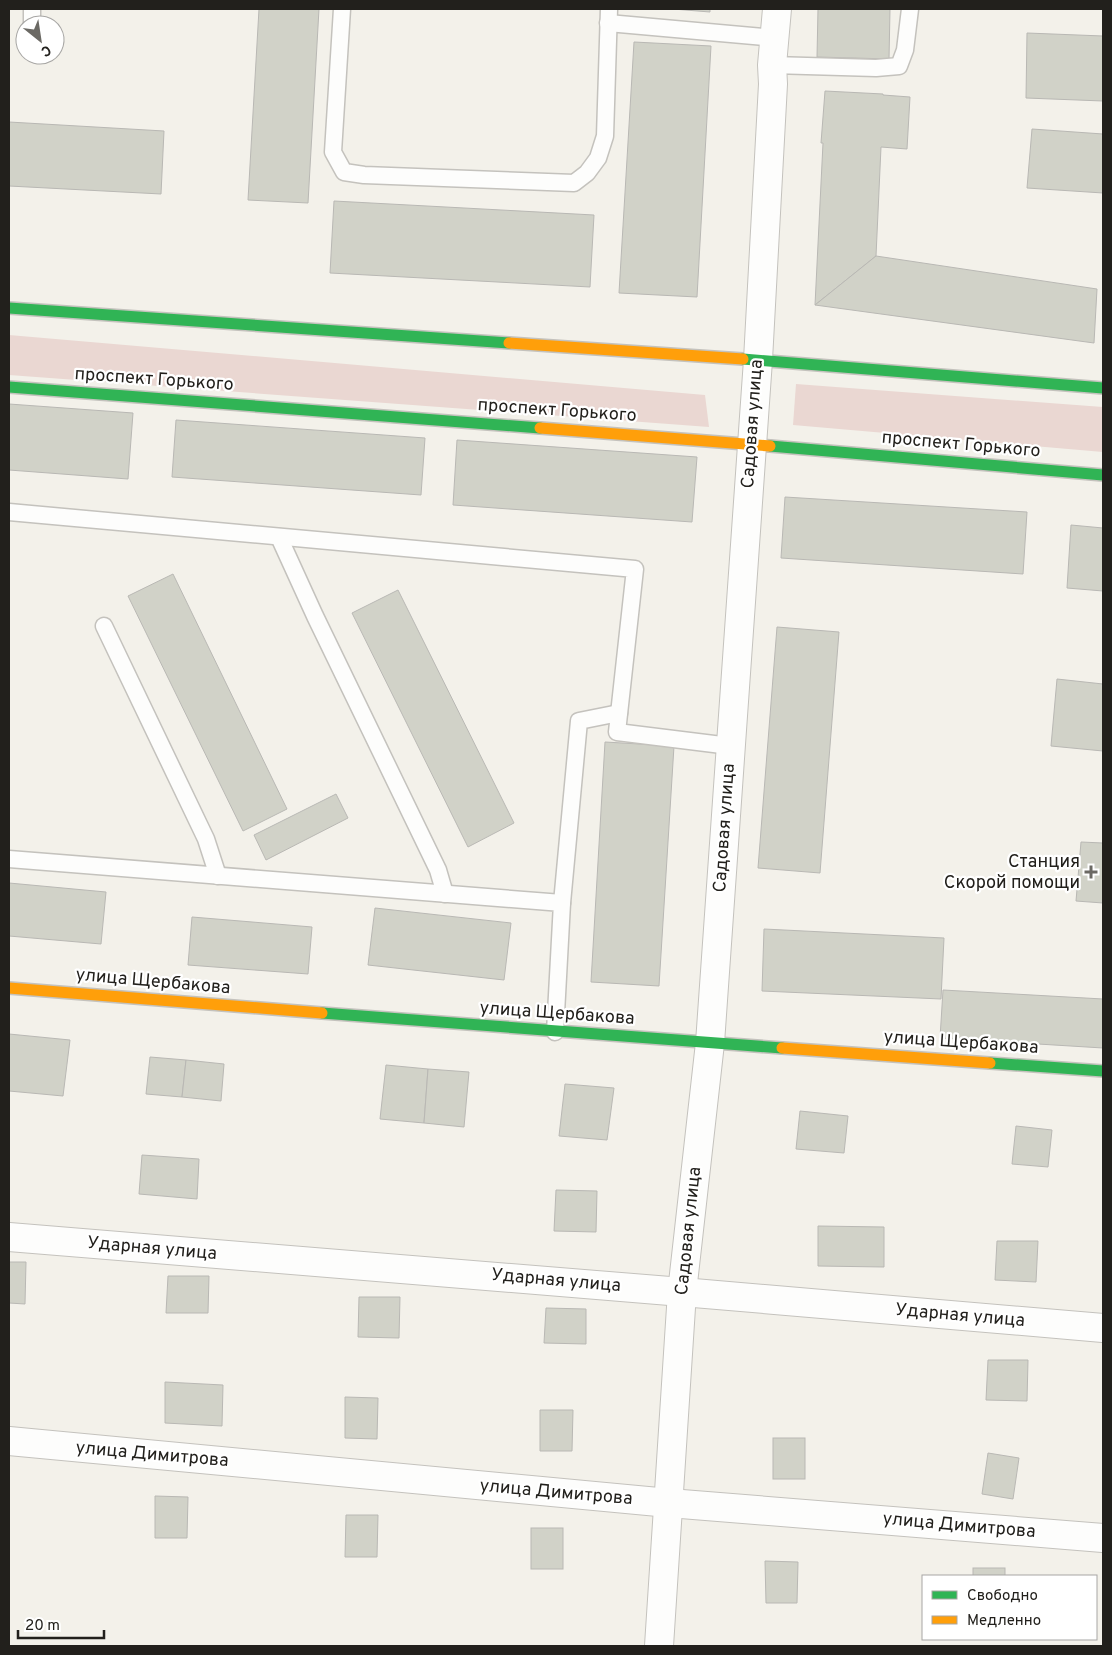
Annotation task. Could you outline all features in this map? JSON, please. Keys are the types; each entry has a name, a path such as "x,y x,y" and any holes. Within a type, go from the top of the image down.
{"street":[{"name":"Садовая улица","path":"659,1646 682,1292 710,1043 750,444 758,360 773,84 772,65 777,9"},
{"path":"9,308 758,360 1103,388"},
{"name":"проспект Горького","path":"9,387 750,444 1103,475"},
{"name":"улица Щербакова","path":"9,988 555,1032 1103,1071"},
{"name":"Ударная улица","path":"9,1237 1103,1328"},
{"name":"улица Димитрова","path":"9,1441 669,1503 1103,1538"}],"lane":[{"path":"342,9 333,152 344,172 364,175 574,183 587,173 598,158 605,136 608,16 775,38"},
{"path":"772,65 876,68 899,66 905,50 910,9"},
{"path":"9,512 635,570 617,732 730,746"},
{"path":"280,537 320,625 438,870 445,894"},
{"path":"104,626 206,839 218,876"},
{"path":"555,1032 562,903 579,721 619,713"},
{"path":"9,859 562,903"}],"shaded area":[{"path":"9,335 705,395 709,427 9,375"},
{"path":"796,384 1103,407 1103,452 793,425"}],"building":[{"path":"259,9 319,9 308,203 248,200"},
{"path":"673,9 710,9 710,12"},
{"path":"818,9 890,9 889,59 817,57"},
{"path":"1027,33 1103,36 1103,101 1026,98"},
{"path":"634,42 711,46 697,297 619,293"},
{"path":"825,91 910,97 907,149 881,147 876,256 815,305 823,143 821,143"},
{"path":"9,122 164,131 161,194 9,186"},
{"path":"1032,129 1103,134 1103,193 1027,188"},
{"path":"334,201 594,215 590,287 330,273"},
{"path":"876,256 1097,289 1094,343 815,305"},
{"path":"9,404 133,413 128,479 9,470"},
{"path":"176,420 425,438 421,495 172,477"},
{"path":"457,440 697,457 692,522 453,505"},
{"path":"785,497 1027,512 1023,574 781,558"},
{"path":"1071,525 1103,528 1103,591 1067,588"},
{"path":"173,574 287,809 243,831 128,596"},
{"path":"398,590 514,823 468,847 352,613"},
{"path":"777,627 839,632 820,873 758,868"},
{"path":"1057,679 1103,684 1103,751 1051,746"},
{"path":"605,742 674,746 659,986 591,982"},
{"path":"336,794 348,818 266,860 254,835"},
{"name":"Станция Скорой помощи","path":"1081,842 1103,843 1103,903 1076,901"},
{"path":"9,883 106,892 101,944 9,936"},
{"path":"375,908 511,923 504,980 368,965"},
{"path":"192,917 312,927 308,974 188,965"},
{"path":"764,929 944,938 941,999 762,991"},
{"path":"943,990 1103,999 1103,1048 940,1038"},
{"path":"9,1034 70,1040 63,1096 9,1091"},
{"path":"150,1057 186,1060 182,1097 146,1094"},
{"path":"186,1060 224,1064 221,1101 182,1097"},
{"path":"386,1065 428,1069 424,1123 380,1119"},
{"path":"428,1069 469,1072 464,1127 424,1123"},
{"path":"565,1084 614,1088 607,1140 559,1136"},
{"path":"800,1111 848,1116 844,1153 796,1149"},
{"path":"1016,1126 1052,1130 1048,1167 1012,1164"},
{"path":"142,1155 199,1159 197,1199 139,1194"},
{"path":"556,1190 597,1191 596,1232 554,1231"},
{"path":"818,1226 884,1227 884,1267 818,1266"},
{"path":"997,1241 1038,1241 1036,1282 995,1280"},
{"path":"9,1262 26,1262 25,1304 9,1303"},
{"path":"168,1276 209,1276 208,1313 166,1313"},
{"path":"359,1297 400,1297 399,1338 358,1337"},
{"path":"546,1308 586,1309 586,1344 544,1343"},
{"path":"988,1360 1028,1360 1027,1401 986,1400"},
{"path":"165,1382 223,1385 222,1426 165,1423"},
{"path":"345,1397 378,1398 377,1439 345,1438"},
{"path":"540,1410 573,1410 572,1451 540,1451"},
{"path":"773,1438 805,1438 805,1479 773,1479"},
{"path":"988,1453 1019,1458 1013,1499 982,1494"},
{"path":"155,1496 188,1497 187,1538 155,1538"},
{"path":"346,1515 378,1515 377,1557 345,1557"},
{"path":"531,1528 563,1528 563,1569 531,1569"},
{"path":"765,1561 798,1562 797,1603 766,1603"},
{"path":"973,1568 1005,1568 1005,1575 973,1575"}],"traffic: fast":[{"path":"9,308 509,343"},
{"path":"743,359 1103,388"},
{"path":"9,387 540,428"},
{"path":"770,446 1103,475"},
{"path":"322,1013 782,1048"},
{"path":"990,1063 1103,1071"}],"traffic: slow":[{"path":"509,343 743,359"},
{"path":"540,428 770,446"},
{"path":"9,988 322,1013"},
{"path":"782,1048 990,1063"}],"place":[{"name":"Станция Скорой помощи","path":"1091,872"}]}
